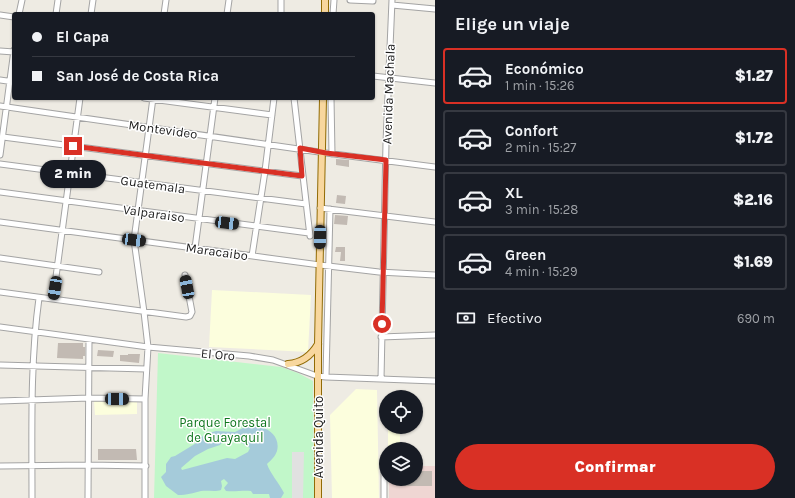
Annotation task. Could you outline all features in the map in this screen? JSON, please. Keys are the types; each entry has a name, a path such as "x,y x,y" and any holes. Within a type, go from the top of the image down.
{"main road":[{"path":"325,0 325,12"},
{"name":"Avenida Quito","path":"318,498 317,376 320,208 326,153 322,100"},
{"path":"288,364 305,358 318,344"}],"street":[{"path":"19,12 22,0"},
{"path":"56,12 58,0"},
{"path":"91,12 92,0"},
{"path":"164,12 166,0"},
{"path":"227,12 229,0"},
{"path":"281,0 281,12"},
{"path":"333,12 334,0"},
{"path":"350,0 373,1"},
{"path":"392,2 435,9"},
{"name":"Avenida Machala","path":"381,379 384,215 392,2"},
{"path":"0,15 12,17"},
{"path":"0,51 12,51"},
{"path":"375,76 435,83"},
{"path":"0,80 12,81 0,155"},
{"path":"53,300 80,100"},
{"path":"145,498 145,399 148,347 134,240 153,100"},
{"path":"161,100 272,115"},
{"path":"195,248 215,100"},
{"path":"252,256 274,100"},
{"path":"294,100 306,204"},
{"path":"326,153 331,100"},
{"name":"Montevideo","path":"0,106 300,148 326,153 435,167"},
{"path":"2,137 302,176"},
{"name":"Guatemala","path":"0,164 306,204"},
{"name":"Valparaiso","path":"0,192 309,234 306,204"},
{"path":"320,208 435,222"},
{"path":"326,377 330,266 330,209"},
{"name":"Maracaibo","path":"0,222 320,265 383,272 435,275"},
{"path":"0,258 99,272"},
{"path":"0,292 186,317 190,316 192,312 185,274"},
{"path":"32,498 32,367 39,298"},
{"name":"El Oro","path":"0,327 148,347 249,356 288,364 317,376 435,381"},
{"path":"381,337 435,335"},
{"path":"88,498 89,339"},
{"path":"0,365 146,369"},
{"path":"0,401 89,398 145,399"},
{"path":"0,466 146,466"},
{"path":"384,486 384,498"}],"shaded area":[{"path":"212,290 311,295 308,352 209,347"},
{"path":"356,389 377,390 379,498 332,498 330,415"},
{"path":"94,401 137,401 137,414 95,415"},
{"path":"388,434 400,434 400,442 388,442"},
{"path":"292,452 304,452 303,498 292,498"},
{"path":"423,466 435,466 435,498 389,498 389,486 423,486"}],"green space":[{"name":"Parque Forestal de Guayaquil","path":"158,353 281,367 298,373 313,381 314,498 154,498"}],"water":[{"path":"245,427 259,427 265,428 272,433 276,439 278,447 274,457 267,464 284,493 281,498 270,498 269,494 253,494 251,491 226,491 224,488 228,483 224,479 221,481 222,486 221,490 219,491 201,491 178,495 166,486 161,477 166,472 166,464 171,457 198,442 200,438 206,434 216,431 235,432","holes":["223,441 240,442 250,448 248,452 235,459 227,458 182,470 181,468 195,456 220,445"]}],"building":[{"path":"336,159 349,160 349,167 336,165"},
{"path":"337,195 346,196 345,204 336,203"},
{"path":"335,215 348,216 347,225 334,224"},
{"path":"336,247 345,247 345,261 340,261 341,252 335,252"},
{"path":"58,343 83,343 83,347 85,347 85,356 83,356 83,359 57,358"},
{"path":"98,350 114,351 113,357 97,356"},
{"path":"140,354 139,363 120,361 120,355"},
{"path":"98,449 136,449 137,460 98,460"},
{"path":"423,471 432,471 432,486 423,486"}],"route":[{"path":"73,146 302,176 300,148 326,153 386,160 382,324"}]}
